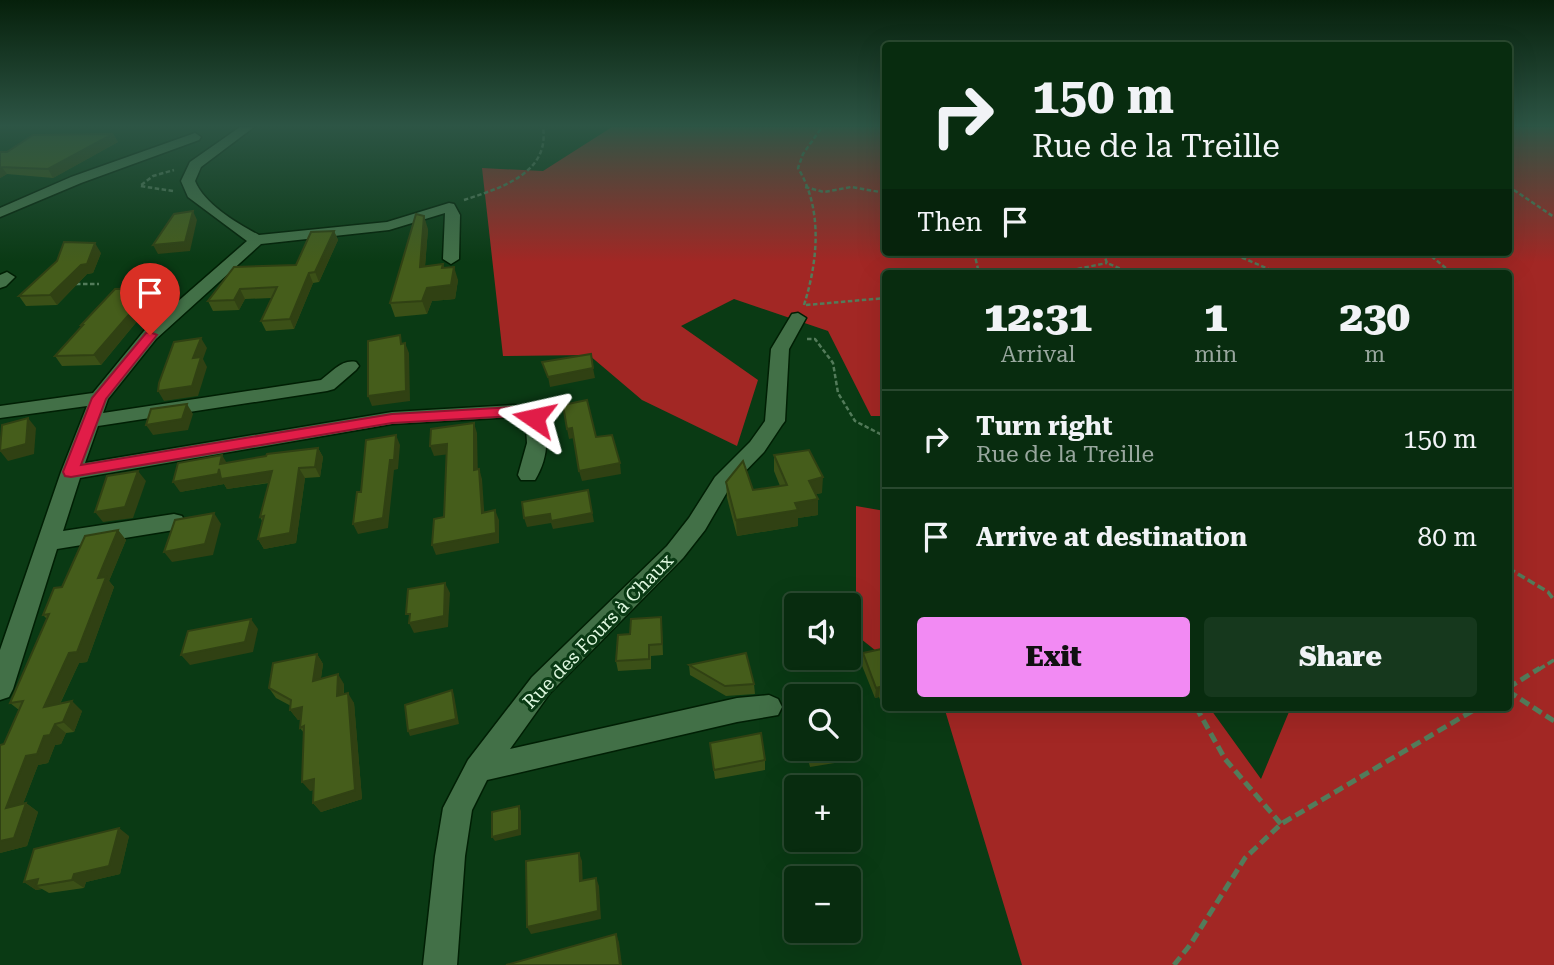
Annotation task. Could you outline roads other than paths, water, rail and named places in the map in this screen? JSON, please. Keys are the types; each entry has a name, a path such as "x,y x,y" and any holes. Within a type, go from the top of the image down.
{"street":[{"path":"0,213 98,172"},
{"path":"192,172 188,181 190,190 240,231 257,240 389,226 449,207 453,215 451,259"},
{"path":"0,689 47,542 99,398 150,335 257,240"},
{"name":"Rue des Fours à Chaux","path":"440,965 450,856 458,808 478,769 541,685 675,552 697,524 722,482 757,447 775,421 780,349 797,320"},
{"path":"89,421 327,385 350,366"},
{"path":"0,412 99,398"},
{"path":"71,472 392,418 514,411 528,412 534,418 538,442 528,475"},
{"path":"47,542 174,522"},
{"path":"478,769 737,710 769,707"}]}
